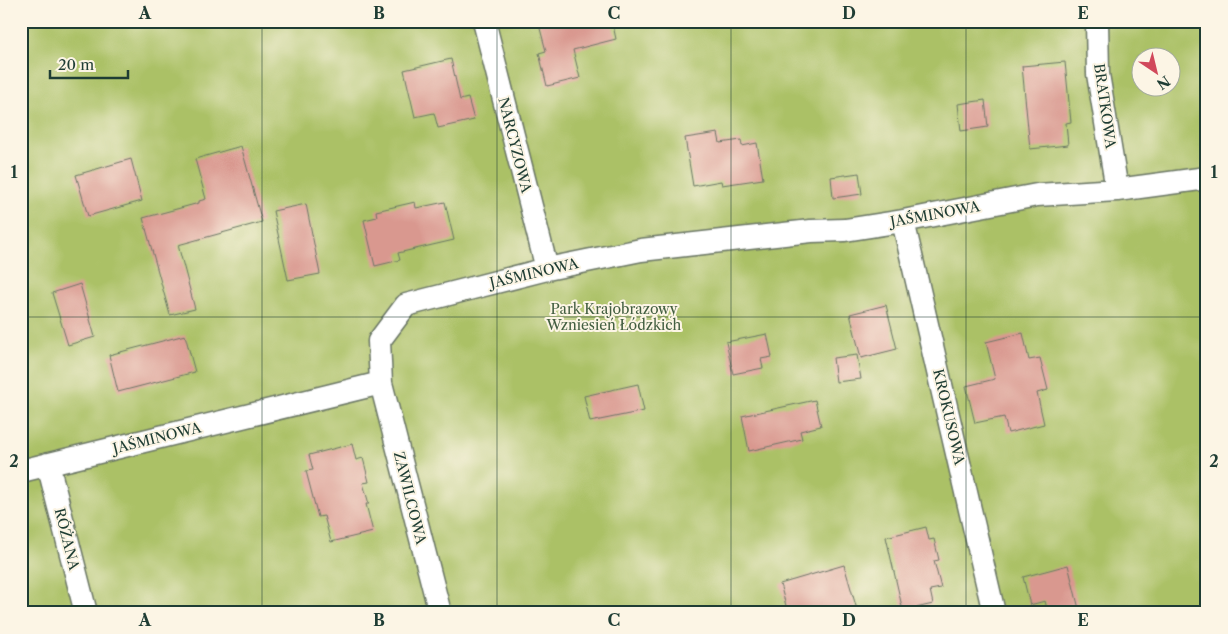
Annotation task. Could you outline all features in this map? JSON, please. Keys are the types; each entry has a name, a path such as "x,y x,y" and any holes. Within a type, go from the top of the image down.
{"street":[{"name":"NARCYZOWA","path":"484,21 547,269"},
{"name":"BRATKOWA","path":"1097,21 1098,74 1117,190"},
{"name":"JAŚMINOWA","path":"21,471 381,383 379,341 406,305 547,269 641,250 811,231 845,230 1037,195 1117,190 1207,178"},
{"name":"KROKUSOWA","path":"903,220 994,613"},
{"name":"ZAWILCOWA","path":"381,383 440,613"},
{"name":"RÓŻANA","path":"48,464 86,613"}],"green space":[{"name":"Park Krajobrazowy Wzniesień Łódzkich","path":"21,21 1207,21 1207,613 21,613"}],"building":[{"path":"538,21 612,21 616,39 573,50 580,78 547,86 539,53 546,51"},
{"path":"451,59 460,100 468,98 474,120 438,128 434,113 415,117 404,70"},
{"path":"1065,62 1071,122 1066,123 1068,145 1030,149 1022,66"},
{"path":"985,100 988,127 961,131 958,104"},
{"path":"718,133 720,143 741,140 742,146 757,143 763,179 722,185 721,181 693,186 685,138"},
{"path":"241,146 262,222 178,245 195,309 170,315 143,218 199,203 199,201 206,199 195,159"},
{"path":"131,159 142,201 88,216 76,175"},
{"path":"859,173 862,194 833,198 831,177"},
{"path":"415,202 416,208 445,202 454,240 398,253 400,260 375,266 364,220 377,217 376,211"},
{"path":"306,204 320,274 288,280 273,211"},
{"path":"80,284 95,337 68,345 52,293"},
{"path":"886,305 897,349 861,358 850,314"},
{"path":"1023,333 1029,360 1040,358 1048,390 1037,393 1044,424 1008,433 1004,417 975,423 966,386 995,379 986,342"},
{"path":"767,334 772,357 761,359 763,368 733,374 726,342"},
{"path":"185,335 195,372 118,392 109,355"},
{"path":"857,355 861,379 836,382 833,358"},
{"path":"638,384 644,411 590,422 584,396"},
{"path":"815,400 821,426 800,431 802,439 749,451 742,416"},
{"path":"352,444 356,460 363,458 369,482 363,483 369,504 366,504 373,532 331,542 324,516 318,517 306,471 313,470 309,455"},
{"path":"926,527 929,540 934,539 939,560 934,561 941,588 930,590 933,604 903,611 886,537"},
{"path":"844,565 858,613 788,613 780,584"},
{"path":"1068,565 1080,613 1048,613 1045,601 1030,605 1023,577"}]}
